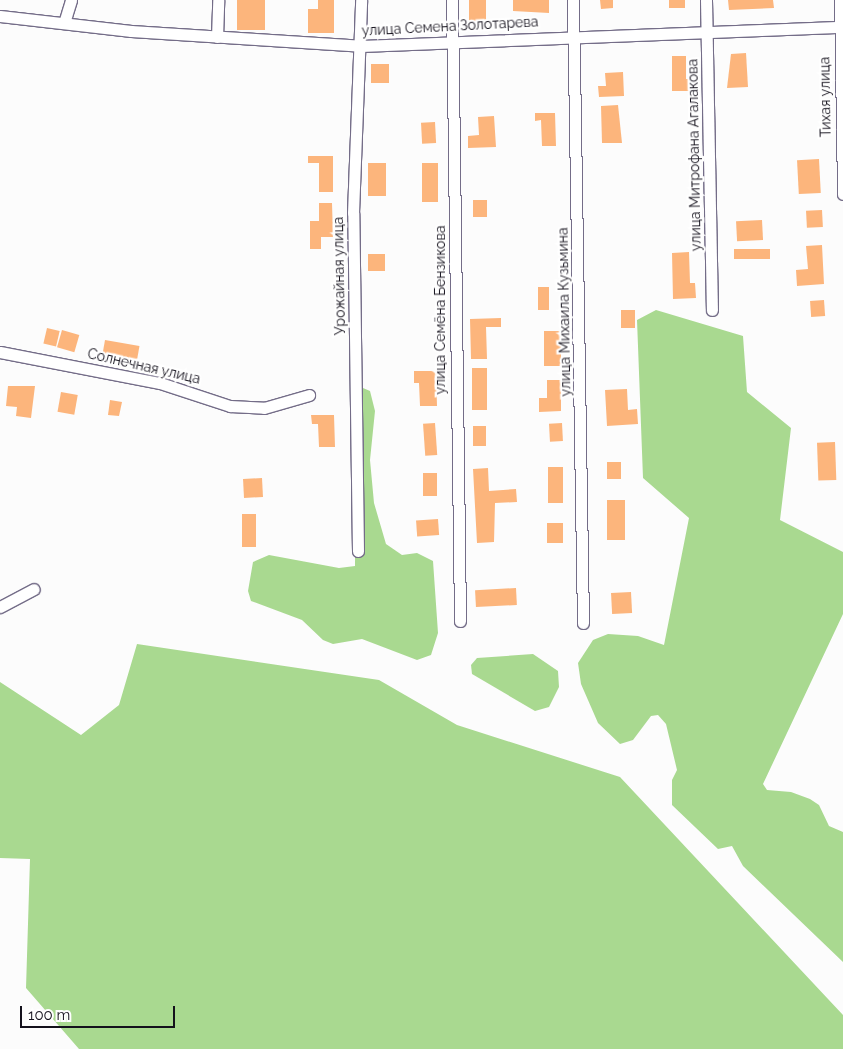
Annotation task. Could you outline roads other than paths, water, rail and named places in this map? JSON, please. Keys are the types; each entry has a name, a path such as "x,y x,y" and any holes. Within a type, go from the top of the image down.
{"street":[{"path":"64,23 71,0"},
{"path":"217,37 218,0"},
{"name":"Урожайная улица","path":"358,551 353,213 361,46 361,0"},
{"name":"улица Семёна Бензикова","path":"452,0 460,621"},
{"name":"улица Михаила Кузьмина","path":"573,0 583,623"},
{"name":"улица Митрофана Агалакова","path":"706,0 712,310"},
{"name":"Тихая улица","path":"840,0 842,27 843,194"},
{"name":"улица Семена Золотарева","path":"0,16 217,37 361,46 453,44 574,35 842,27"},
{"name":"Солнечная улица","path":"0,352 160,382 230,406 264,408 309,395"},
{"path":"0,607 34,589"}]}
